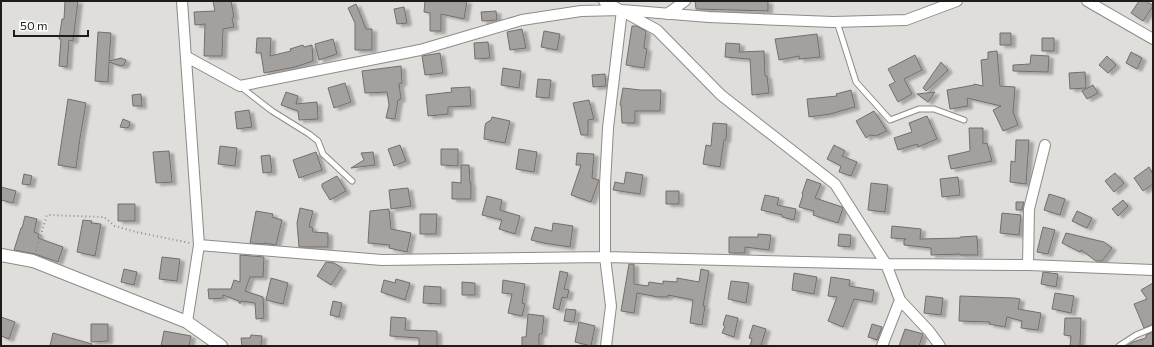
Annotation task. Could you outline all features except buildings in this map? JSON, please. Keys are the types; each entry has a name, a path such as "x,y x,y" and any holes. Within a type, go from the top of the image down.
{"street":[{"path":"182,1 199,245 187,322"},
{"path":"604,1 657,30 721,95 835,184 886,264 900,300 929,331 940,346"},
{"path":"666,14 685,1"},
{"path":"187,58 240,86 420,50 522,20 581,11 622,10 709,17 837,22 906,20 957,1"},
{"path":"1087,1 1153,39"},
{"path":"606,346 612,306 605,257 605,184 608,128 622,10"},
{"path":"1028,265 1029,209 1045,145"},
{"path":"199,245 382,260 605,257 886,264 1028,265 1153,270"},
{"path":"1,255 33,261 187,322 221,346"},
{"path":"882,346 900,300"}],"lane":[{"path":"837,22 856,82 890,120 919,108 934,109 964,120"},
{"path":"240,86 272,111 318,141 323,154 352,181"},
{"path":"1120,346 1136,335 1153,328"}],"path":[{"path":"33,261 47,215 104,217 115,226 199,245"}]}
